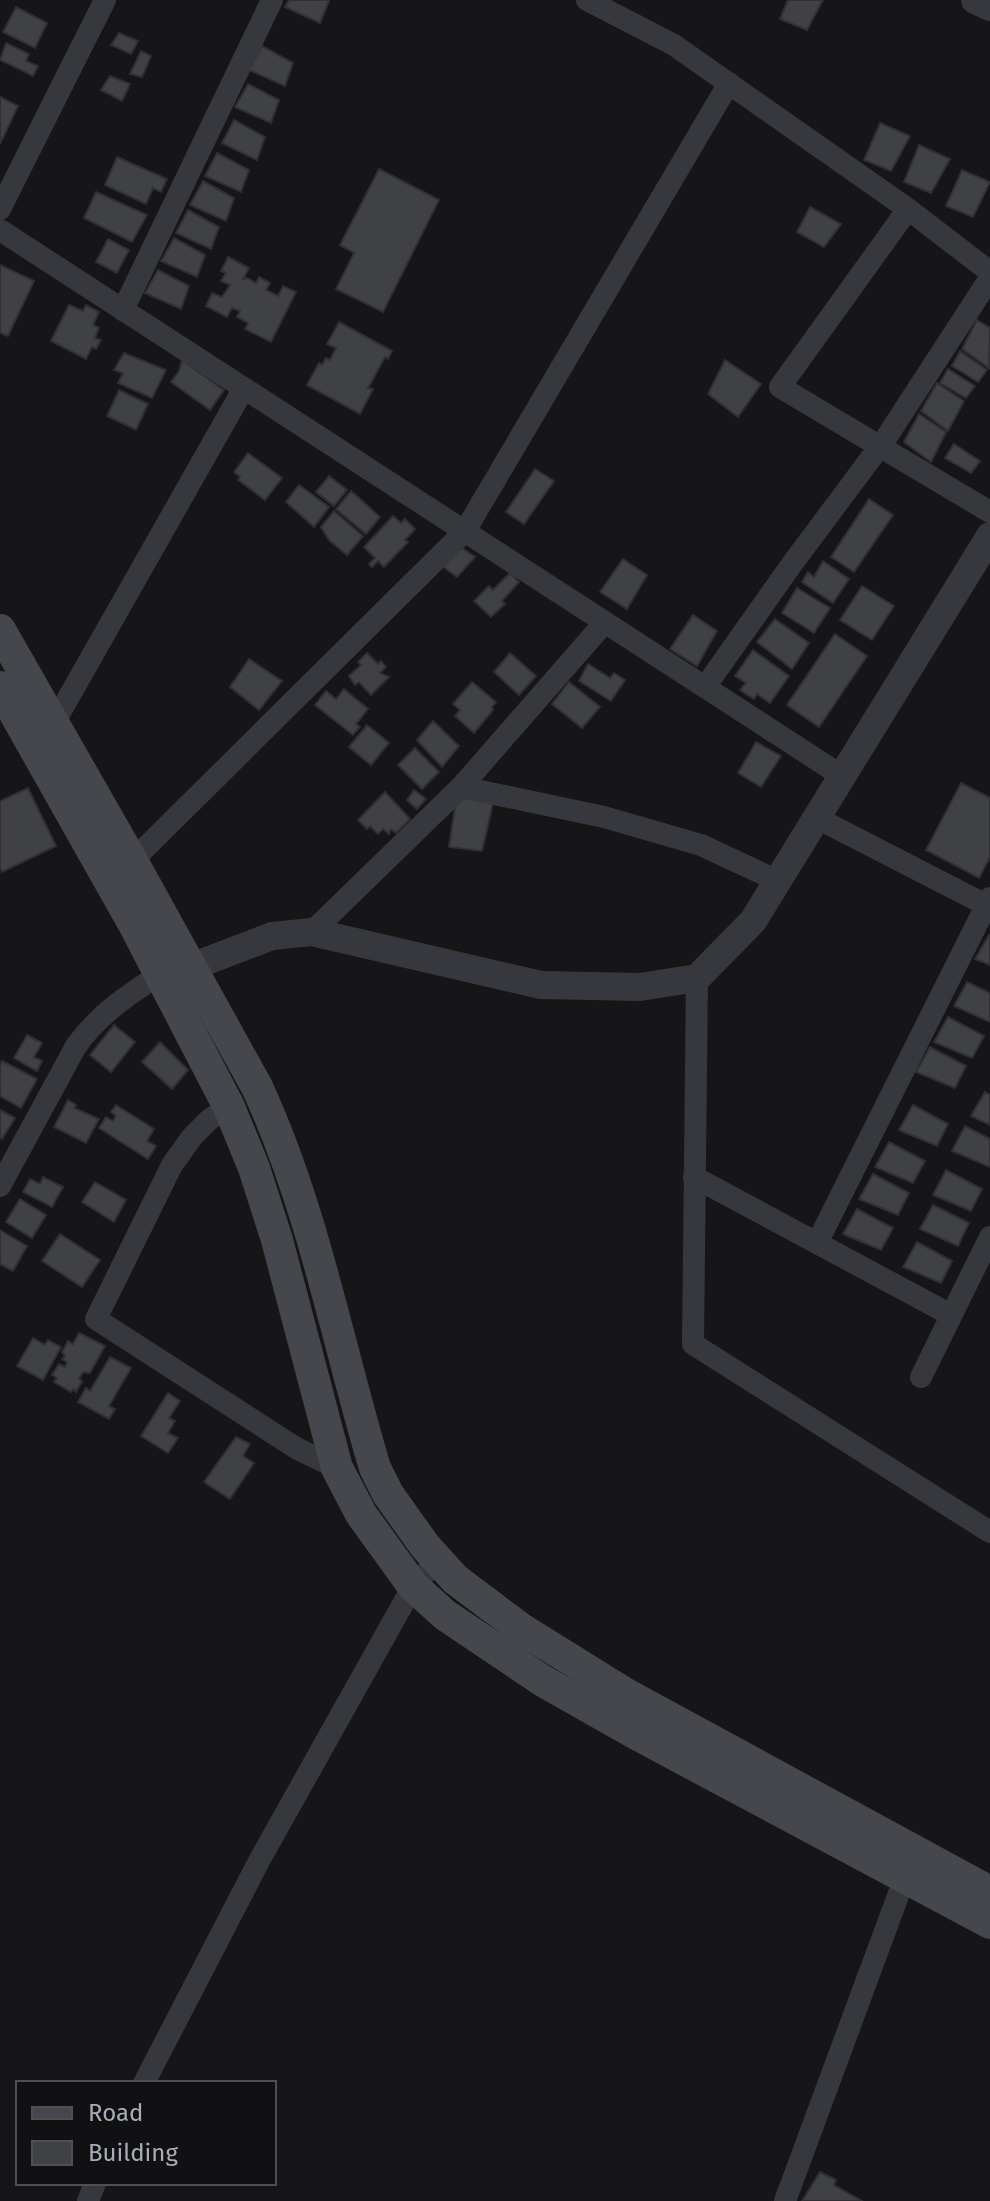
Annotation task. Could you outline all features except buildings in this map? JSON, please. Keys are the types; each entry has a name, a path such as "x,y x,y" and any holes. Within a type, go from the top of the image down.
{"main road":[{"path":"0,630 132,861 229,1107 277,1240 337,1468 361,1514 413,1586 457,1623 543,1681 990,1923"},
{"path":"0,687 176,970 226,1028 273,1122 300,1197 375,1468 388,1494 438,1560 455,1579 496,1612 626,1694 990,1892"}],"street":[{"path":"0,209 105,0"},
{"path":"123,310 272,0"},
{"path":"587,0 674,45 908,209 990,272"},
{"path":"975,0 990,7"},
{"path":"132,861 465,531 729,83"},
{"path":"908,209 780,387 990,512"},
{"path":"0,230 842,776"},
{"path":"705,687 880,446 990,278"},
{"path":"54,723 244,388"},
{"path":"0,1186 7,1157 76,1046 108,1009 176,970 272,936 312,932 541,985 640,987 697,978 753,921 990,536"},
{"path":"312,932 461,787 605,622"},
{"path":"461,787 604,817 701,845 778,881"},
{"path":"817,818 989,904 817,1243"},
{"path":"697,978 693,1344 990,1532"},
{"path":"229,1107 210,1119 192,1137 172,1165 96,1319 296,1448 337,1468"},
{"path":"694,1177 951,1315"},
{"path":"921,1377 990,1237"},
{"path":"145,2081 259,1861 413,1586 438,1560"},
{"path":"785,2201 905,1877"}]}
